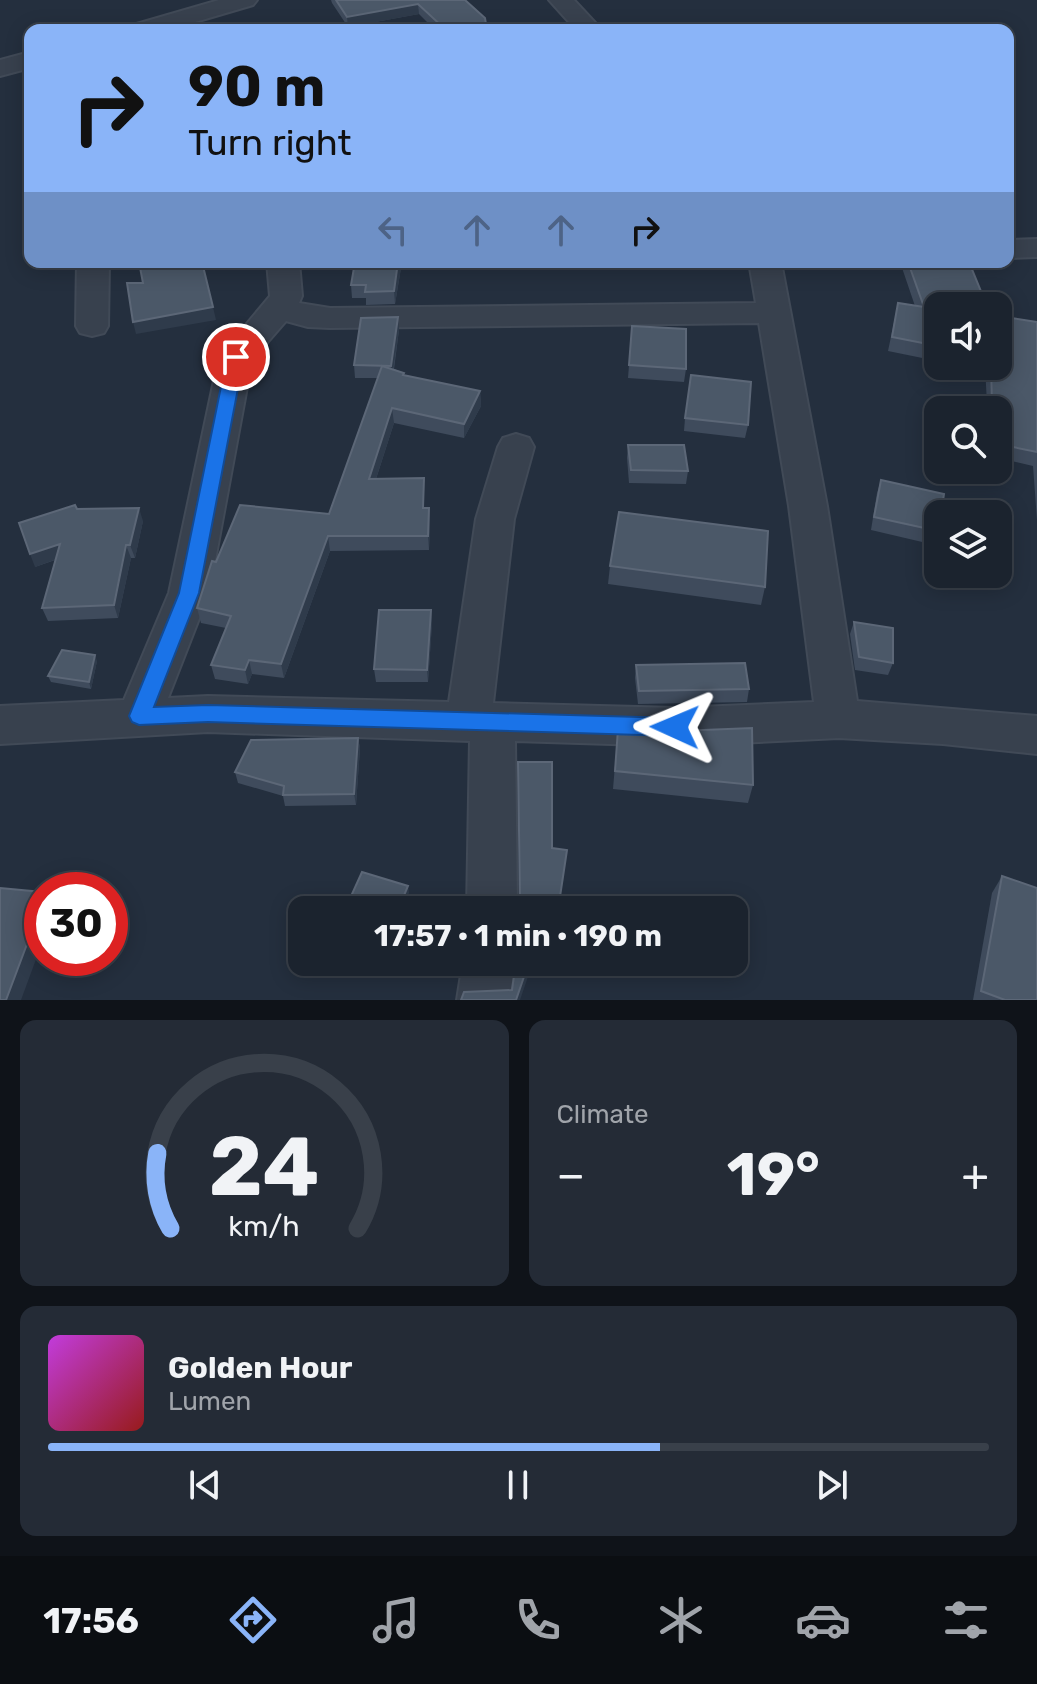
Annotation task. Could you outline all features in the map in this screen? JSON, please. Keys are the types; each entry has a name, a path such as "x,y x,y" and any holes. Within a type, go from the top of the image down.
{"street":[{"path":"163,24 246,0 250,24"},
{"path":"561,0 584,24"},
{"path":"0,68 24,62"},
{"path":"1014,249 1037,248"},
{"path":"92,326 93,268"},
{"path":"139,716 189,593 236,357 253,334 280,308 286,296 284,268"},
{"path":"766,268 771,313 808,506 829,669 839,719"},
{"path":"280,308 308,317 330,318 771,313"},
{"path":"491,896 481,724 495,519 516,447"},
{"path":"0,725 208,714 675,727 839,719 1037,735"},
{"path":"483,1000 487,976"}],"building":[{"path":"336,0 465,0 485,18 486,24 440,24 418,4 347,17"},
{"path":"140,268 203,268 213,307 133,322 127,283 143,283"},
{"path":"354,268 397,268 394,291 365,292 366,285 351,285"},
{"path":"910,268 971,268 981,292 924,292 924,307"},
{"path":"898,303 924,307 924,343 892,337"},
{"path":"398,317 391,366 354,365 361,318"},
{"path":"1012,318 1037,322 1037,452 1012,447 1012,396 992,396 991,380 1012,380"},
{"path":"632,326 686,329 686,369 629,365"},
{"path":"382,366 403,375 480,391 464,424 392,408 369,479 424,478 423,508 429,508 428,536 328,536 281,664 249,660 245,670 211,665 231,616 197,608 212,561 216,562 240,505 329,514"},
{"path":"691,375 751,382 748,425 685,418"},
{"path":"628,445 684,445 688,471 631,470"},
{"path":"881,480 944,494 943,500 924,500 924,528 874,517"},
{"path":"75,505 77,509 139,508 130,545 126,545 114,605 42,608 60,544 30,554 19,523"},
{"path":"619,512 768,531 765,587 610,566"},
{"path":"379,610 431,610 427,670 374,669"},
{"path":"854,622 893,628 893,663 859,657"},
{"path":"62,650 95,655 89,682 48,676"},
{"path":"745,663 749,689 639,691 636,665"},
{"path":"752,728 753,785 615,771 618,729 678,731"},
{"path":"358,738 354,794 283,795 284,786 235,772 251,740"},
{"path":"518,762 552,762 552,848 567,850 560,896 520,896"},
{"path":"362,872 408,886 404,896 351,896"},
{"path":"1002,876 1037,888 1037,1000 1005,1000 981,991"},
{"path":"0,888 24,890 24,952 6,1000 0,1000"},
{"path":"514,976 524,976 516,1000 461,1000 464,992 512,990"}],"route":[{"path":"236,357 189,593 139,716 208,714 675,727"}]}
